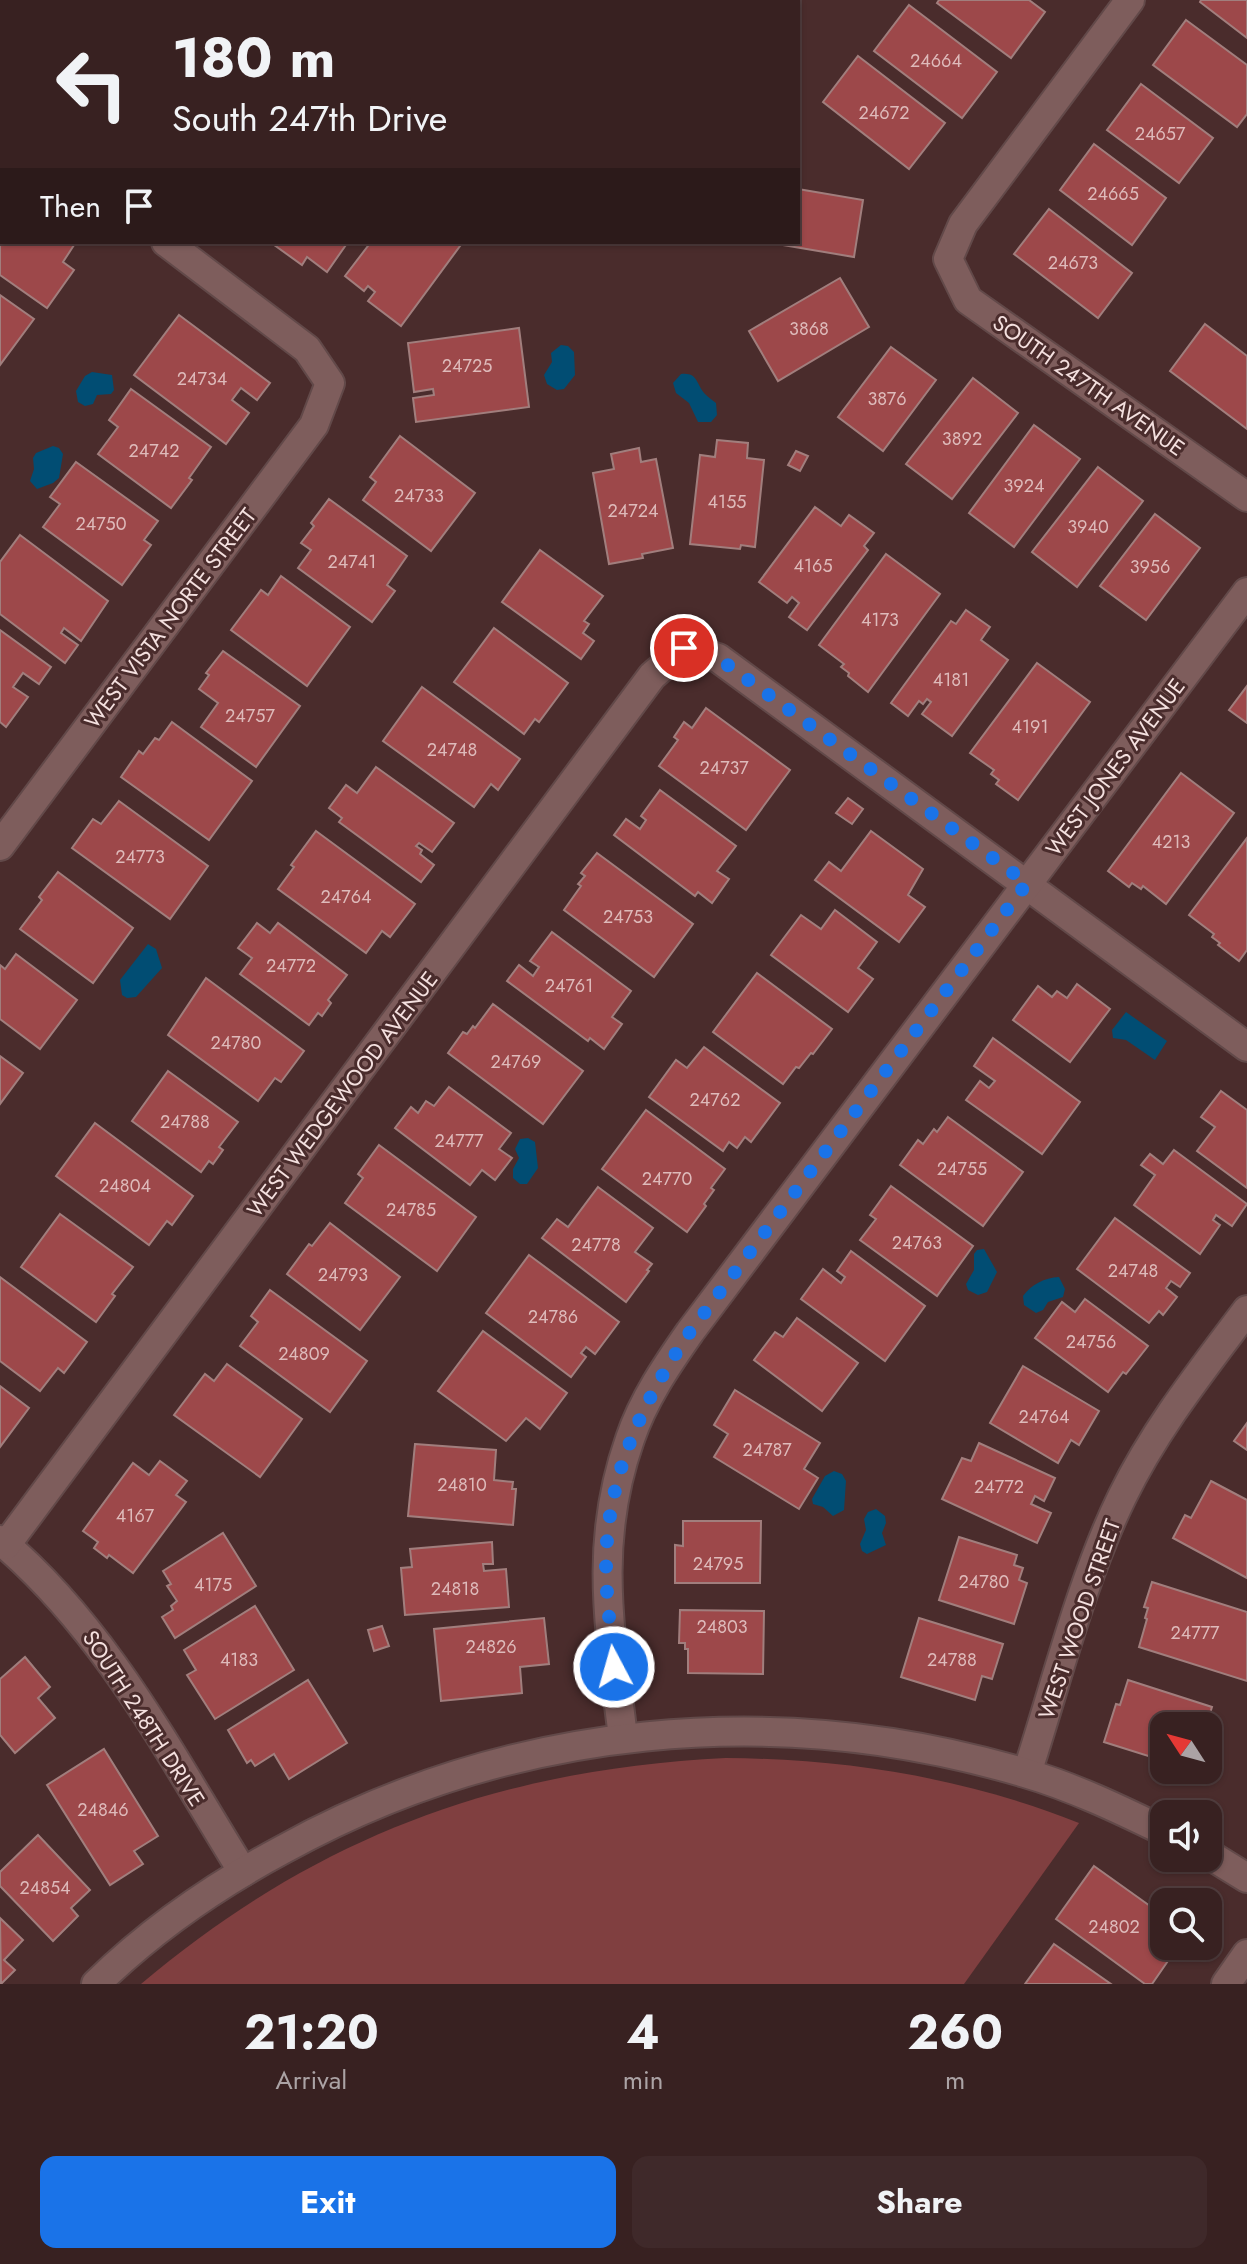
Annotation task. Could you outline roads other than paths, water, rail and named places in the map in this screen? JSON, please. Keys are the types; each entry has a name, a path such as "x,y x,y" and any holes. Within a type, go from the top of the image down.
{"street":[{"name":"SOUTH 247TH AVENUE","path":"1130,0 963,224 948,259 968,300 1247,497"},
{"name":"WEST VISTA NORTE STREET","path":"0,846 314,425 330,383 307,349 169,244"},
{"name":"WEST JONES AVENUE","path":"623,1737 606,1590 606,1561 611,1507 618,1476 630,1437 645,1404 690,1332 1247,592"},
{"name":"WEST WEDGEWOOD AVENUE","path":"3,1542 652,676 684,648 718,658 1027,883"},
{"path":"1027,883 1247,1047"},
{"name":"WEST WOOD STREET","path":"1027,1773 1092,1568 1123,1494 1160,1428 1247,1310"},
{"name":"SOUTH 248TH DRIVE","path":"3,1542 70,1609 102,1649 243,1872"},
{"path":"96,1984 166,1925 243,1872 310,1834 419,1787 517,1757 623,1737 719,1731 827,1733 927,1749 1027,1773 1150,1824"},
{"path":"1222,1863 1247,1878"},
{"path":"1226,1984 1247,1954"}],"water":[{"path":"561,345 568,346 574,352 575,375 564,389 557,390 547,384 544,375 552,362 551,353"},
{"path":"92,372 112,375 114,390 111,394 97,395 93,404 85,406 78,402 76,391 85,376"},
{"path":"681,374 694,377 705,394 716,403 717,415 711,422 698,422 689,403 676,393 673,383"},
{"path":"53,446 63,454 59,478 37,489 30,481 34,469 33,458 36,453"},
{"path":"148,944 156,949 162,968 136,997 127,998 122,995 120,980"},
{"path":"1126,1012 1167,1041 1155,1060 1126,1040 1113,1038 1112,1030"},
{"path":"528,1138 535,1142 538,1168 527,1184 520,1184 513,1178 513,1169 519,1158 515,1149 520,1139"},
{"path":"984,1249 997,1272 987,1292 978,1295 968,1290 966,1284 974,1270 974,1254"},
{"path":"1059,1277 1065,1289 1063,1297 1048,1302 1043,1310 1036,1313 1024,1305 1023,1296 1030,1288 1043,1280"},
{"path":"834,1471 842,1474 846,1481 844,1510 833,1516 823,1507 813,1504 812,1499 825,1476"},
{"path":"876,1509 885,1516 882,1533 886,1545 867,1554 860,1544 866,1530 864,1519 868,1512"}]}
